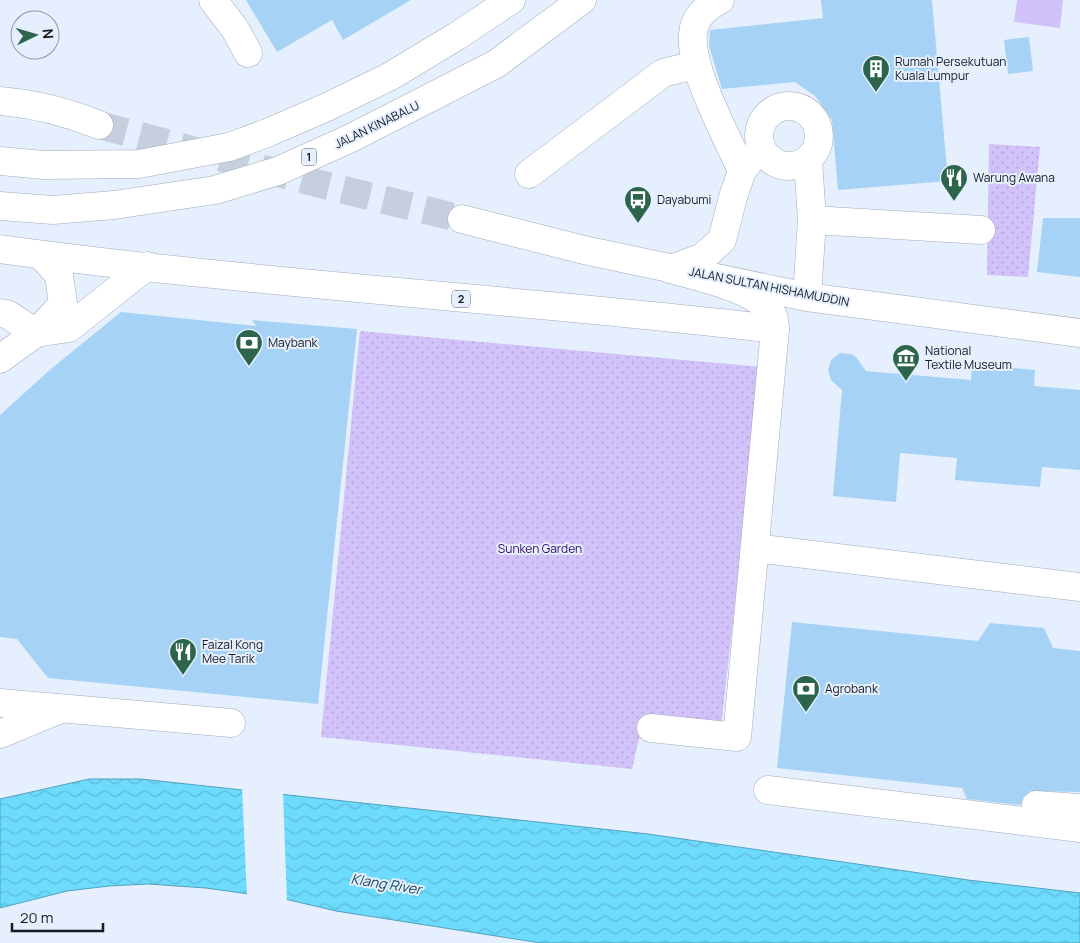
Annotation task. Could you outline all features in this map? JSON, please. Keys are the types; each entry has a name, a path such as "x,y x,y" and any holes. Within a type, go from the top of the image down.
{"main road":[{"path":"212,0 236,29 248,52"},
{"path":"0,161 44,165 139,164 229,147 318,111 389,77 457,36 511,0"},
{"name":"JALAN KINABALU","path":"0,206 53,210 114,205 215,190 278,172 351,138 496,64 582,0"},
{"path":"720,0 704,8 693,33 695,64 742,171"},
{"path":"530,174 663,73 695,64"},
{"path":"0,102 24,104 70,114 99,125"},
{"path":"782,106 802,108 816,122 819,132 819,142 808,159 800,164 780,165 764,154 758,135 765,116 782,106"},
{"path":"671,269 703,257 722,240 742,171 760,145"},
{"path":"807,297 812,220 808,159"},
{"name":"JALAN SULTAN HISHAMUDDIN","path":"462,219 671,269 807,297 1080,333"},
{"path":"812,220 981,230"},
{"name":"2","path":"0,249 437,296 666,316 775,329"},
{"path":"0,359 36,333 63,304 59,275 41,254"},
{"path":"0,313 7,314 36,333 70,328 147,266"},
{"path":"650,728 737,737 775,329 773,315 764,305 747,294 671,269"},
{"path":"755,548 1080,587"},
{"path":"0,703 231,724"},
{"path":"0,734 64,708"},
{"path":"768,790 1080,828"},
{"path":"1036,805 1080,808"}],"green space":[{"path":"1017,0 1063,0 1060,28 1014,22"},
{"path":"989,144 1040,147 1028,277 987,275"},
{"name":"Sunken Garden","path":"360,331 762,367 721,726 643,721 632,769 321,737"}],"water":[{"name":"Klang River","path":"89,779 141,779 648,834 968,880 1080,893 1080,943 541,943 336,911 285,899 206,888 148,884 67,891 0,908 0,799"}],"pier":[{"path":"242,788 283,792 287,902 247,896"}],"building":[{"path":"246,0 411,0 343,40 332,20 277,52"},
{"name":"Rumah Persekutuan Kuala Lumpur","path":"821,0 932,0 948,181 838,190 832,120 815,96 795,82 722,89 709,46 710,30 823,18"},
{"path":"1029,37 1033,71 1008,74 1004,40"},
{"path":"1043,218 1080,218 1080,277 1037,272"},
{"path":"121,312 256,326 252,320 357,329 318,704 48,678 17,639 0,637 0,415 51,369"},
{"path":"840,353 851,354 856,357 866,371 971,380 972,364 1035,370 1034,386 1080,390 1080,470 1042,467 1040,487 955,480 957,458 900,453 896,502 833,496 842,390 831,380 828,370 831,360"},
{"path":"792,622 978,641 990,623 1044,628 1053,648 1080,651 1080,792 1030,791 1023,797 1021,805 967,799 962,788 777,768"}],"tunnel":[{"path":"99,125 316,183 462,219"}],"place":[{"name":"Rumah Persekutuan Kuala Lumpur","path":"876,93"},
{"name":"Warung Awana","path":"954,202"},
{"name":"Dayabumi","path":"638,224"},
{"name":"Maybank","path":"249,367"},
{"name":"National Textile Museum","path":"906,382"},
{"name":"Faizal Kong Mee Tarik","path":"183,676"},
{"name":"Agrobank","path":"806,713"}]}
